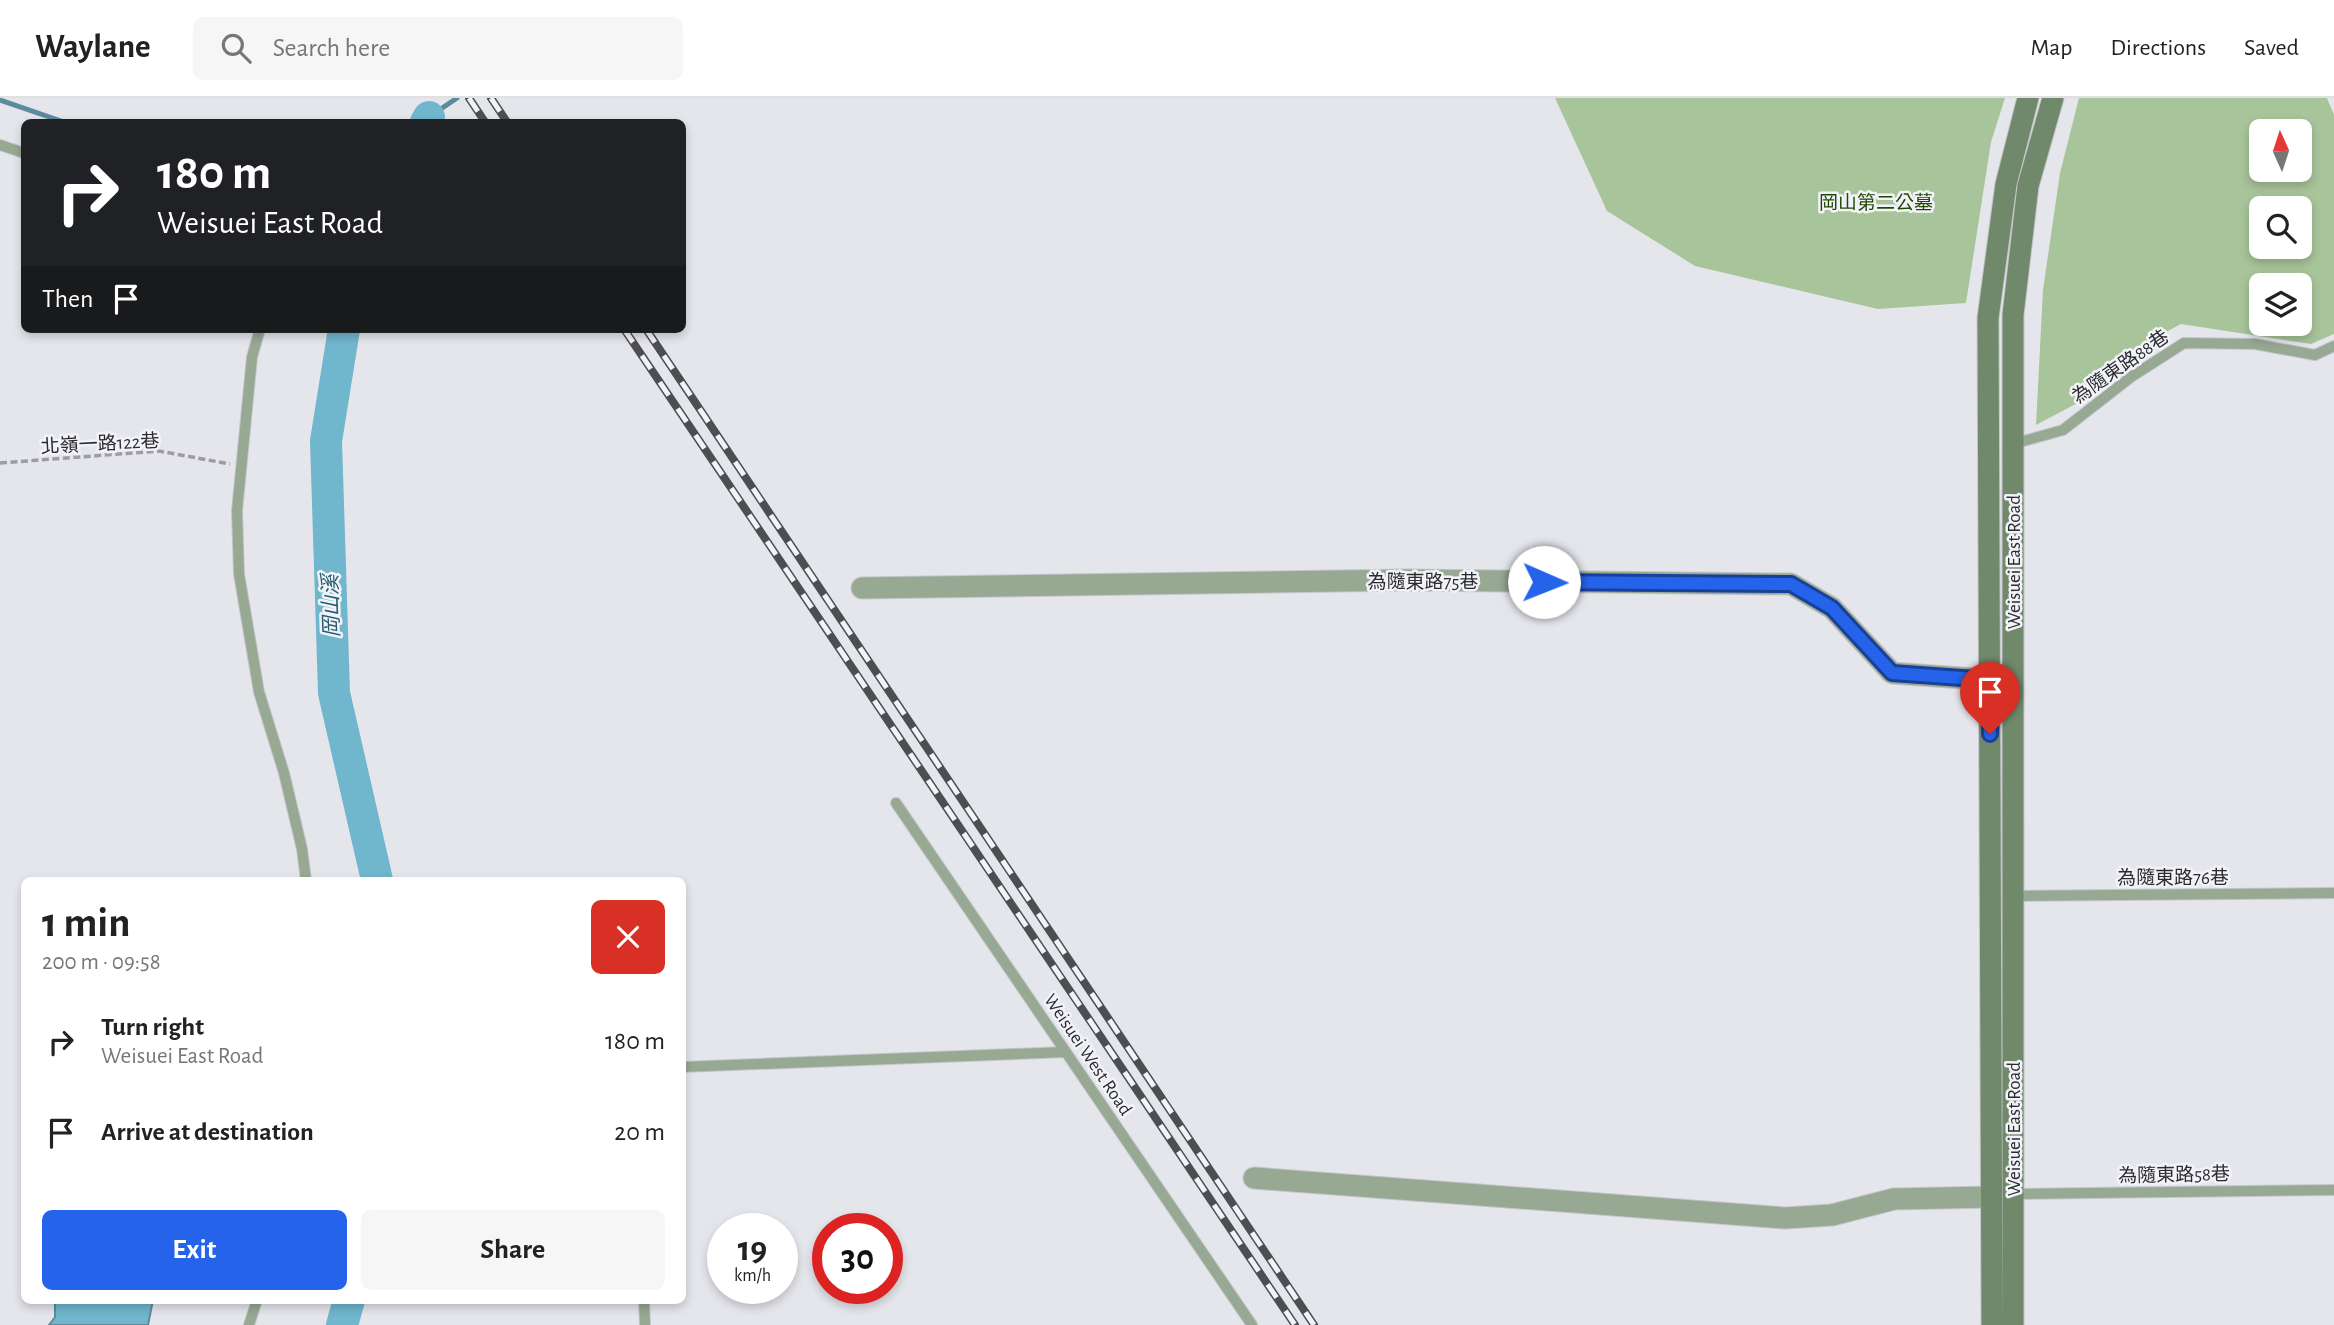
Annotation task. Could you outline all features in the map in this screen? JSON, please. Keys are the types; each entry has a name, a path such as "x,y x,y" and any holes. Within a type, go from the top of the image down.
{"street":[{"name":"Weisuei East Road","path":"1992,1325 1988,318 2006,184 2028,98"},
{"name":"Weisuei East Road","path":"2013,1325 2013,315 2028,186 2053,98"},
{"name":"為隨東路75巷","path":"862,588 1406,580 1791,584 1832,608 1892,673 1990,680"},
{"path":"1254,1178 1785,1218 1832,1215 1894,1199 1991,1197"}],"lane":[{"path":"0,145 21,152"},
{"path":"259,333 252,357 237,511 239,574 259,692 284,773 302,849 306,877"},
{"name":"為隨東路88巷","path":"2013,444 2063,430 2131,377 2184,343 2255,344 2315,355 2334,346"},
{"name":"Weisuei West Road","path":"896,803 1252,1325"},
{"name":"為隨東路76巷","path":"2013,895 2334,893"},
{"path":"686,1067 1066,1052"},
{"name":"為隨東路58巷","path":"2014,1194 2334,1190"},
{"path":"249,1325 256,1304"},
{"path":"644,1304 645,1325"}],"path":[{"name":"北嶺一路122巷","path":"0,463 159,451 242,466"}],"green space":[{"name":"岡山第二公墓","path":"1555,98 2005,98 1991,142 1966,303 1878,309 1695,266 1607,211"},
{"path":"2079,98 2327,98 2334,115 2334,334 2311,344 2259,336 2312,336 2312,273 2249,273 2249,334 2181,324 2119,357 2083,400 2036,425 2043,290 2060,173"}],"water":[{"path":"55,1304 152,1304 148,1325 49,1325 55,1317"}],"waterway":[{"path":"429,117 457,98"},
{"path":"0,100 55,119"},
{"name":"岡山溪","path":"343,333 326,441 334,693 376,877"},
{"name":"岡山溪","path":"342,1325 348,1304"}],"railway":[{"path":"469,98 483,119"},
{"path":"491,98 505,119"},
{"path":"627,333 1295,1325"},
{"path":"649,333 1314,1325"}],"route":[{"path":"1544,582 1791,584 1832,608 1892,673 1990,680 1990,734"}]}
